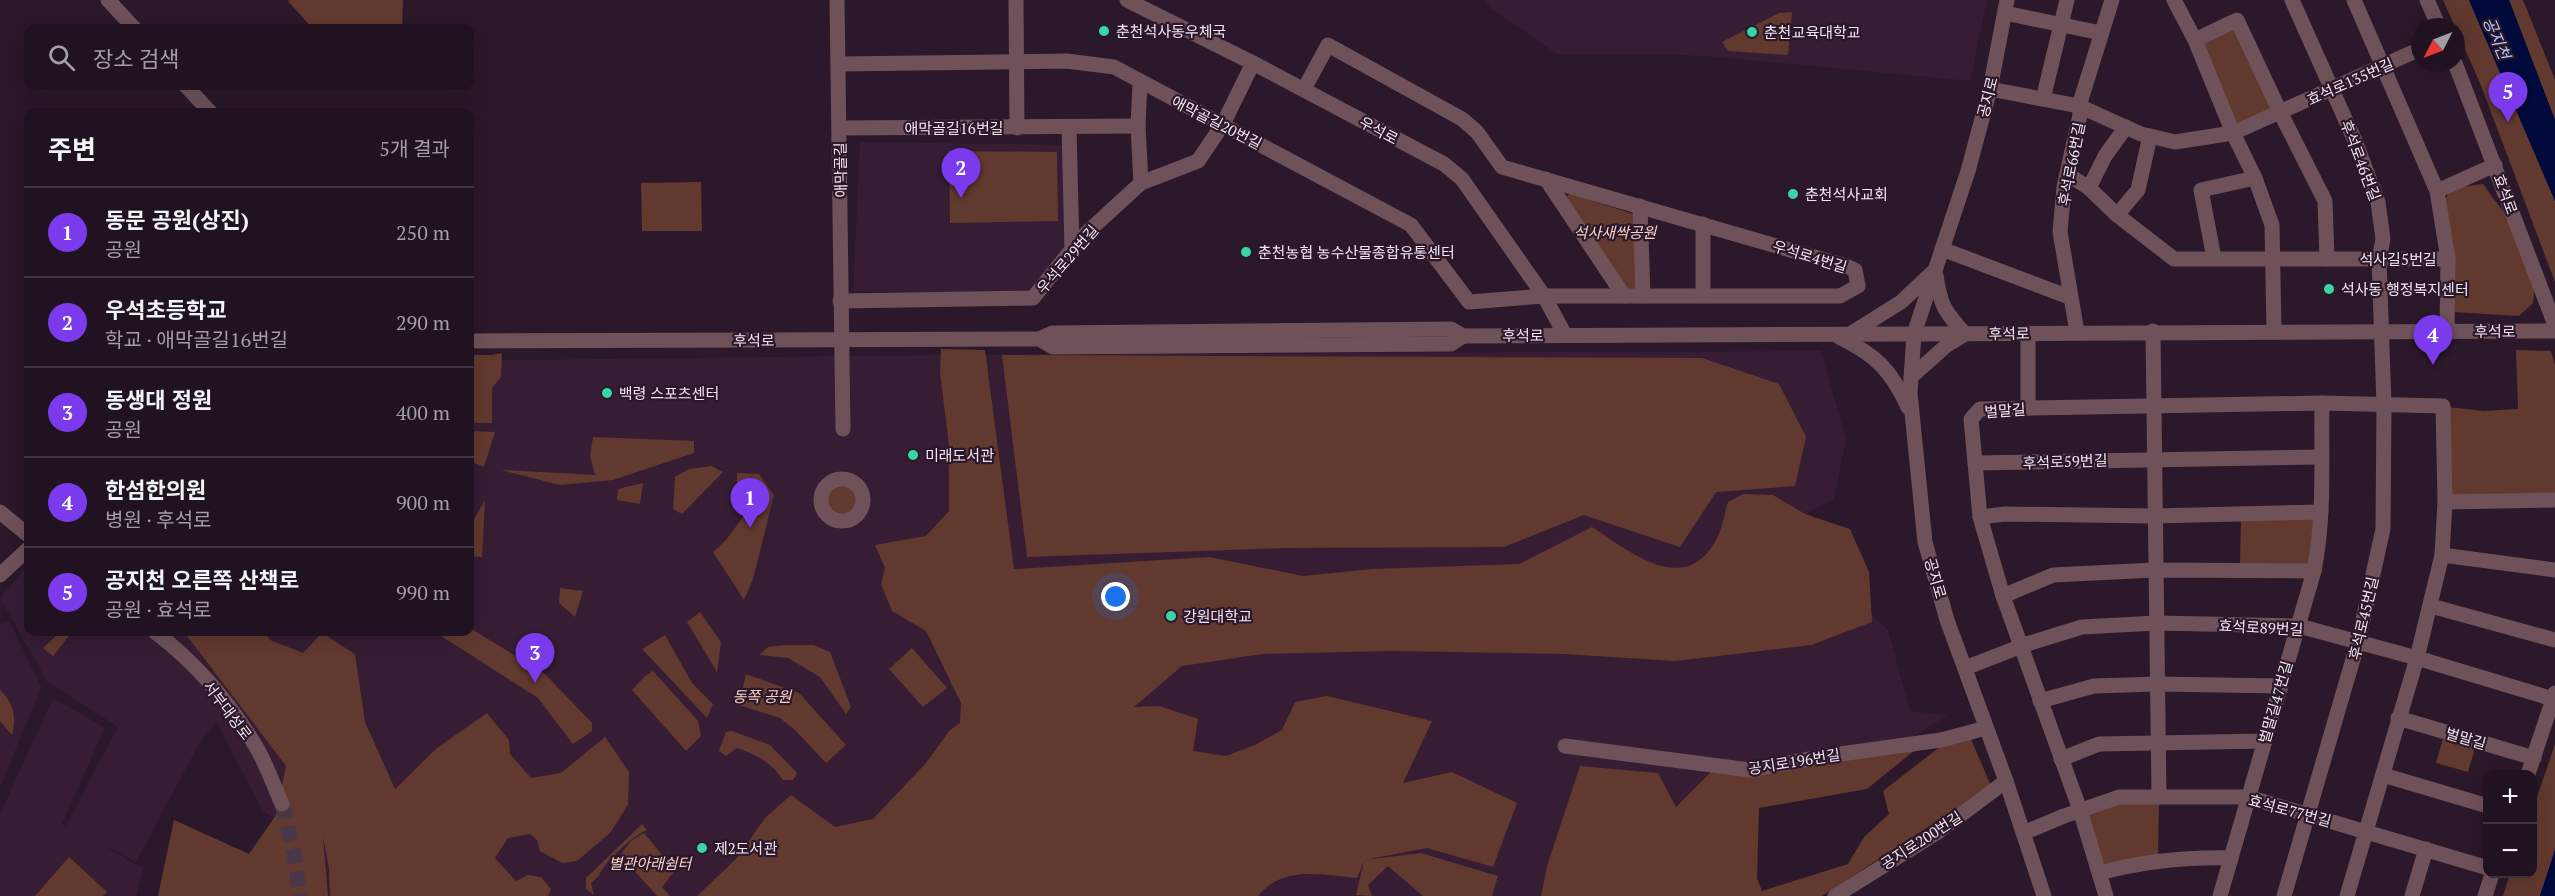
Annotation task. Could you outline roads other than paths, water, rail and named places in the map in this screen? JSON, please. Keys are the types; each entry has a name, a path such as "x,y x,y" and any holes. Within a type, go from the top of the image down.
{"street":[{"path":"108,0 130,24"},
{"name":"애막골길","path":"837,0 843,429"},
{"path":"1016,0 1017,128"},
{"name":"우석로","path":"1131,0 1444,164 1462,179 1544,296 1565,335"},
{"path":"2043,99 2067,0"},
{"name":"후석로66번길","path":"2077,332 2069,297 2060,232 2067,174 2080,115 2079,106 2112,0"},
{"path":"2174,0 2255,178 2272,225 2274,331"},
{"name":"후석로46번길","path":"2292,0 2332,89 2378,202 2383,239 2379,260 2380,331"},
{"name":"석사길5번길","path":"2067,174 2089,188 2117,215 2174,259 2448,259 2437,191 2354,0"},
{"path":"2427,0 2435,18"},
{"name":"공지로","path":"2044,896 2006,781 1947,620 1926,542 1912,416 1911,377 1914,334 1968,171 1990,89 2006,6 2062,25 2101,33"},
{"path":"2194,40 2237,20 2325,201 2327,259"},
{"name":"우석로4번길","path":"1304,89 1328,45 1462,120 1477,132 1502,166 1846,266 1855,270 1858,286 1840,296 1544,296"},
{"name":"효석로135번길","path":"1990,89 2079,106 2150,136 2175,142 2233,133 2411,53"},
{"name":"애막골길20번길","path":"839,64 1067,61 1114,67 1411,225 1468,302 1544,296"},
{"name":"우석로29번길","path":"840,301 1033,298 1072,249 1141,183 1198,161 1223,124 1253,63"},
{"name":"효석로","path":"2459,72 2496,165 2555,326"},
{"path":"1140,82 1138,126 1141,183"},
{"path":"190,90 206,108"},
{"name":"애막골길16번길","path":"839,128 1138,126"},
{"path":"1069,127 1072,249"},
{"path":"2089,188 2105,156 2126,127"},
{"path":"2117,215 2138,190 2150,136"},
{"path":"2437,191 2496,165"},
{"path":"2214,258 2201,190 2255,178"},
{"path":"1546,179 1624,296"},
{"path":"1640,206 1643,296"},
{"path":"1703,224 1703,295"},
{"path":"1942,249 2069,297"},
{"path":"2447,331 2448,259"},
{"path":"1911,377 1947,345 1965,334 1950,317 1939,298 1936,269"},
{"path":"1850,334 1901,302 1936,269"},
{"path":"2153,331 2159,797"},
{"name":"후석로","path":"474,341 1039,339 1053,347 1451,344 1464,336 2153,331 2555,331"},
{"name":"후석로45번길","path":"2284,896 2358,642 2383,529 2384,405 2380,331"},
{"path":"2028,333 2028,408"},
{"path":"1834,334 1862,348 1891,374 1912,416"},
{"name":"벌말길","path":"2106,896 2080,810 2003,596 1980,517 1971,419 1980,409 2322,403 2443,406 2445,502 2442,555 2417,658 2347,896"},
{"name":"벌말길47번길","path":"2220,896 2314,571 2321,512 2322,403"},
{"name":"후석로59번길","path":"1976,463 2321,457"},
{"path":"2445,502 2555,500"},
{"path":"0,512 24,532"},
{"path":"1980,517 2005,514 2154,516 2321,512"},
{"path":"0,575 24,553"},
{"path":"2442,555 2555,570"},
{"path":"2003,596 2053,575 2155,570 2314,571"},
{"path":"2431,606 2555,640"},
{"name":"효석로89번길","path":"1965,668 2022,646 2082,627 2157,623 2299,626 2554,696"},
{"name":"서부대성로","path":"160,636 178,649 228,704 256,747 282,804"},
{"path":"2040,701 2094,686 2158,684 2281,686"},
{"path":"2530,770 2554,696"},
{"name":"벌말길","path":"2398,718 2534,758"},
{"name":"공지로196번길","path":"1565,746 1750,770 1826,756 1941,740 1986,728"},
{"path":"2061,759 2099,744 2265,741"},
{"path":"2383,775 2483,805"},
{"name":"공지로200번길","path":"1835,896 1938,832 2006,781"},
{"name":"효석로77번길","path":"2023,833 2120,797 2248,797 2483,867"},
{"path":"2412,896 2426,849"},
{"path":"2100,873 2145,862 2183,857 2231,858"},
{"path":"2485,896 2490,878"}],"water":[{"name":"공지천","path":"2469,0 2509,0 2555,120 2555,201"},
{"path":"2555,850 2555,896 2540,896"}],"tunnel":[{"path":"282,804 294,854 300,896"}],"place":[{"name":"춘천석사동우체국","path":"1104,31"},
{"name":"춘천교육대학교","path":"1752,32"},
{"name":"공지천 오른쪽 산책로","path":"2508,122"},
{"name":"춘천석사교회","path":"1793,194"},
{"name":"우석초등학교","path":"961,198"},
{"name":"춘천농협 농수산물종합유통센터","path":"1246,252"},
{"name":"석사동 행정복지센터","path":"2329,289"},
{"name":"한섬한의원","path":"2433,365"},
{"name":"백령 스포츠센터","path":"607,393"},
{"name":"미래도서관","path":"913,455"},
{"name":"동문 공원(상진)","path":"750,528"},
{"name":"강원대학교","path":"1171,616"},
{"name":"동생대 정원","path":"535,683"},
{"name":"제2도서관","path":"702,848"}],"park label":[{"name":"석사새싹공원","path":"1615,232"},
{"name":"동쪽 공원","path":"762,696"},
{"name":"별관아래쉼터","path":"650,863"}]}
